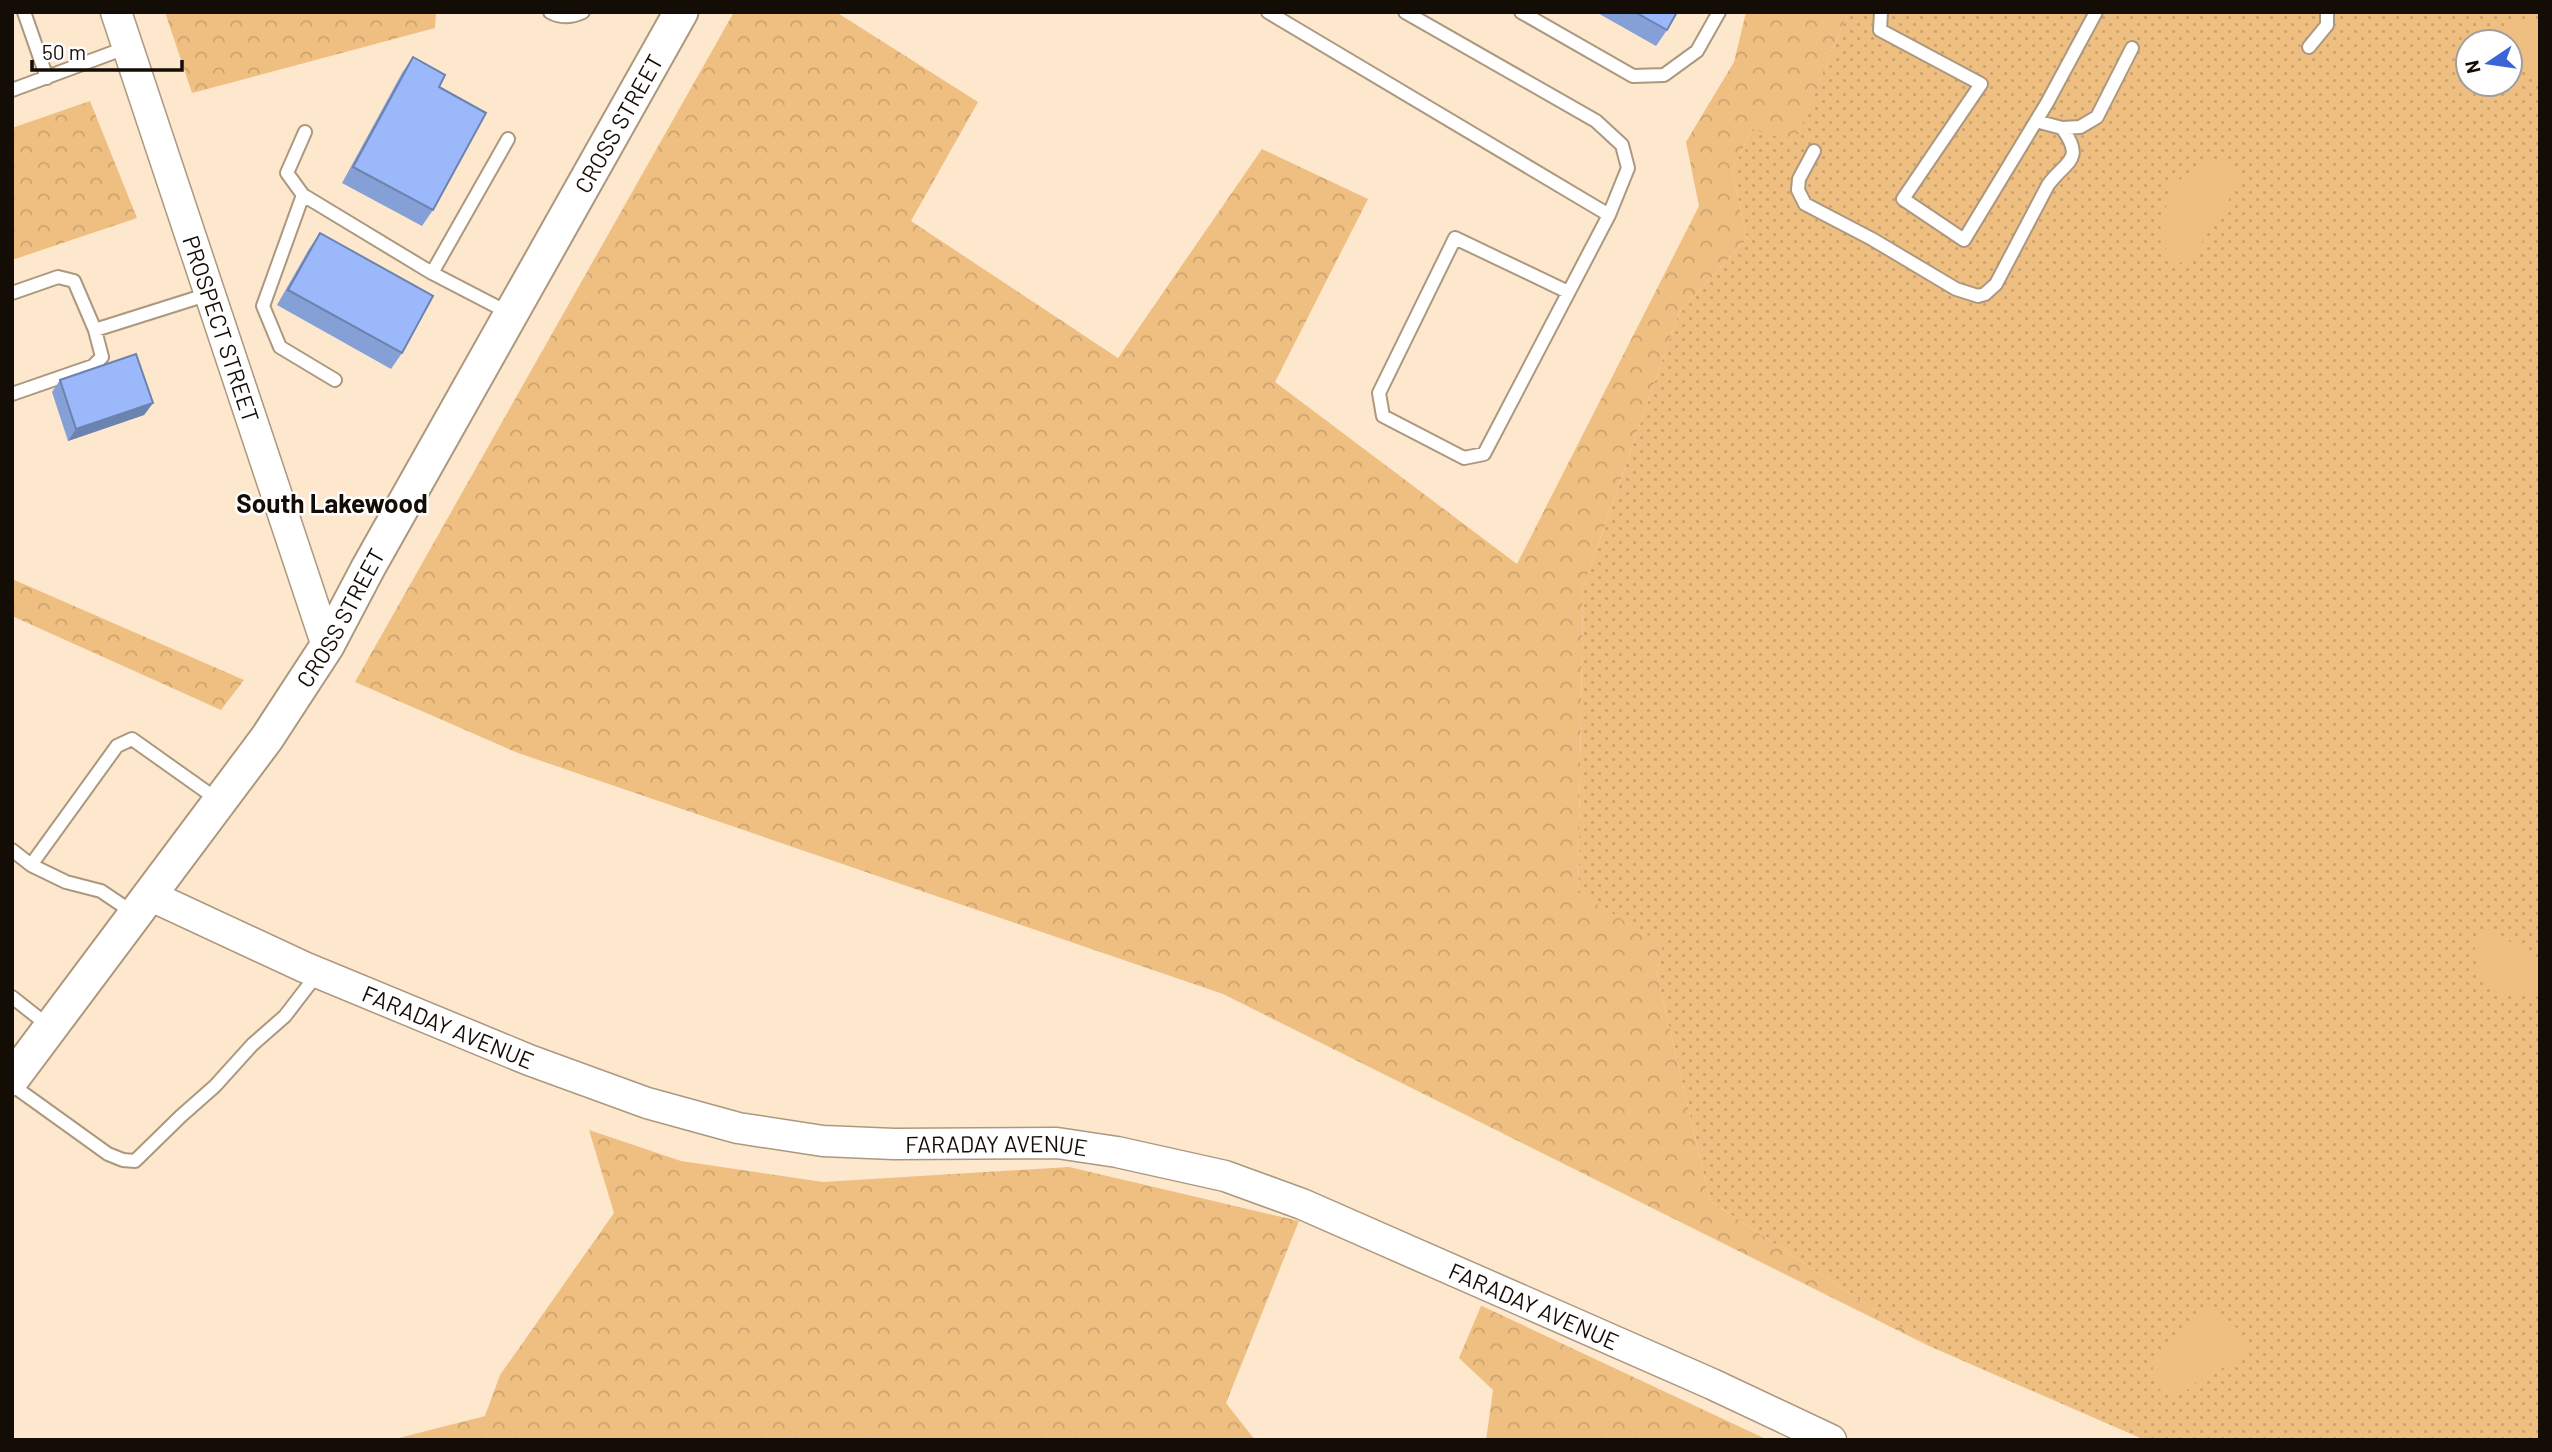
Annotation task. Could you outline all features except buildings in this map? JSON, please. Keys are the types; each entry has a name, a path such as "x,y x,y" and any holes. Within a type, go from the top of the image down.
{"main road":[{"name":"CROSS STREET","path":"12,1079 221,802 287,709 327,646 681,12"}],"street":[{"name":"PROSPECT STREET","path":"116,12 327,646"},
{"name":"FARADAY AVENUE","path":"142,904 541,1064 648,1103 738,1128 823,1141 1057,1143 1116,1152 1225,1176 1302,1204 1712,1384 1831,1440"}],"lane":[{"path":"24,12 47,78"},
{"path":"550,12 556,16 575,16 583,12"},
{"path":"1268,12 1609,215"},
{"path":"1405,12 1596,121 1622,145 1628,168 1609,215 1484,454 1464,458 1383,416 1379,393 1455,238 1568,292"},
{"path":"1521,12 1633,76 1664,75 1697,51 1719,12"},
{"path":"1881,12 1880,30 1981,84 1903,199 1964,240 2036,121 2096,12"},
{"path":"2309,47 2327,26 2327,12"},
{"path":"12,90 129,47"},
{"path":"2036,121 2063,128 2080,127 2097,117 2132,48"},
{"path":"1814,151 1798,180 1798,190 1805,204 1956,289 1978,296 1985,294 1996,284 2048,185 2071,161 2073,142 2063,128"},
{"path":"305,132 287,173 303,195 432,273 512,314"},
{"path":"432,273 509,139"},
{"path":"303,195 263,306 280,347 335,380"},
{"path":"12,293 58,277 74,281 95,330 102,357 93,366 12,394"},
{"path":"95,330 209,294"},
{"path":"31,865 117,746 132,739 221,802"},
{"path":"12,850 31,865 66,882 142,904"},
{"path":"12,1085 108,1154 122,1160 135,1161 285,1016 318,973"},
{"path":"12,997 51,1027"}],"green space":[{"path":"165,12 436,12 435,28 192,93"},
{"path":"734,12 836,12 978,102 911,221 1118,358 1262,149 1368,199 1275,382 1517,564 1699,206 1686,142 1734,62 1746,12 1848,12 1795,142 1752,129 1732,171 1747,239 1679,312 1583,588 1578,893 1663,944 1657,974 1710,1201 1929,1346 1223,994 518,753 355,682"},
{"path":"1848,12 2540,12 2540,1440 2145,1440 1929,1346 1710,1201 1657,974 1662,944 1578,893 1583,588 1679,312 1747,239 1732,171 1752,129 1795,141"},
{"path":"2518,19 2532,22 2540,29 2540,85 2524,71 2524,28 2499,28"},
{"path":"90,101 137,218 12,260 12,128"},
{"path":"2217,161 2233,166 2242,179 2193,256 2189,261 2178,263 2158,237 2172,185 2201,165"},
{"path":"12,579 244,680 221,710 12,616"},
{"path":"2488,931 2540,958 2540,997 2499,993 2486,985 2480,976 2475,949 2479,936"},
{"path":"589,1130 681,1161 823,1182 1069,1167 1299,1221 1226,1403 1255,1440 391,1440 485,1416 500,1375 614,1213"},
{"path":"1481,1306 1768,1440 1486,1440 1493,1390 1459,1358"},
{"path":"2206,1308 2220,1314 2234,1325 2244,1339 2247,1353 2239,1361 2202,1377 2186,1391 2173,1395 2164,1393 2158,1387 2153,1374 2155,1363 2178,1341 2192,1317"}],"district":[{"name":"South Lakewood","path":"332,502"}]}
